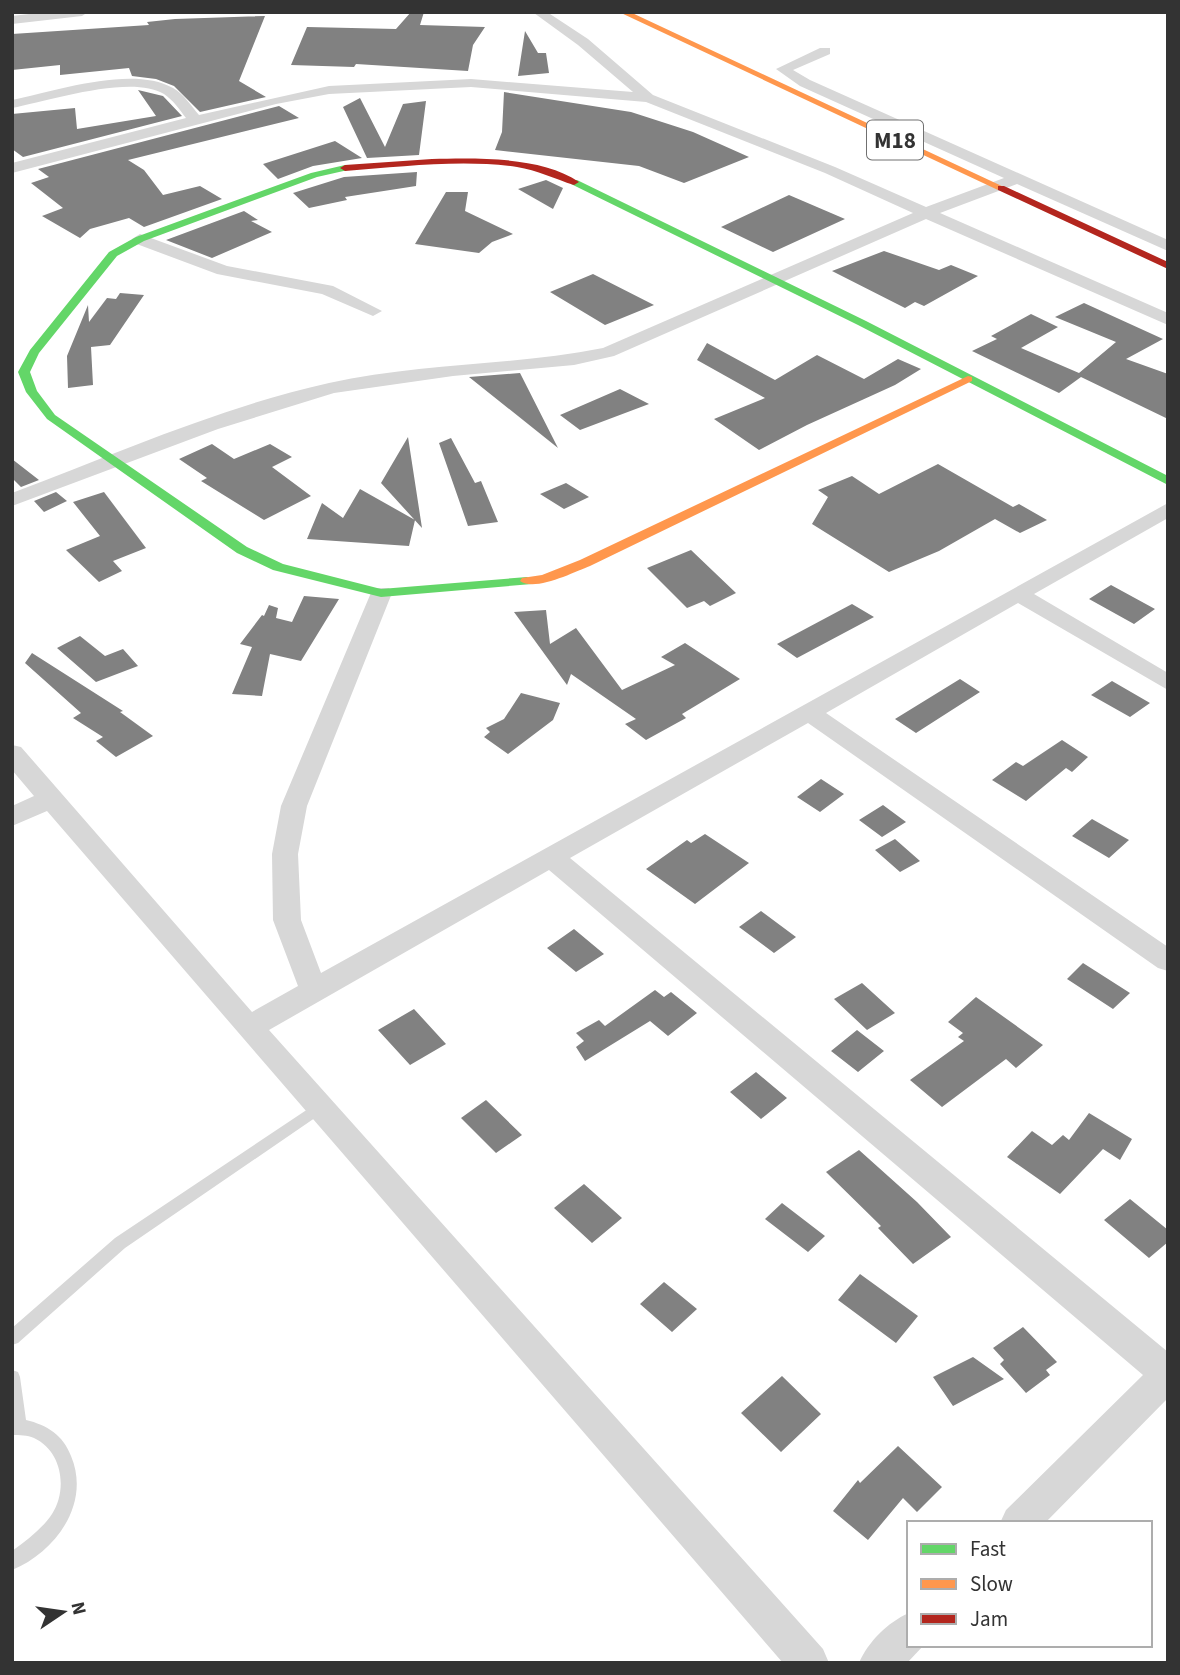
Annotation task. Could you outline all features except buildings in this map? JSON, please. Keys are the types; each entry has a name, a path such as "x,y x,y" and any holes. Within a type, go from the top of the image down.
{"street":[{"path":"12,20 82,12"},
{"path":"529,13 545,12"},
{"name":"M18","path":"623,12 1168,266"},
{"path":"540,13 592,49 648,98"},
{"path":"825,51 783,69 805,83 1168,246"},
{"path":"12,168 303,94 385,85 471,83 648,98 740,132 1168,320"},
{"path":"12,104 88,88 150,86 169,90 197,120"},
{"path":"968,379 585,563 544,579 485,587 381,593 278,567 242,551 51,417 32,392 24,372 34,352 113,254 140,239 314,175 377,164 461,161 553,172 773,278 1168,481"},
{"path":"12,500 112,461 331,388 453,370 574,359 608,352 925,213 1018,178"},
{"path":"140,239 223,270 327,290 373,311"},
{"path":"250,1027 1168,509"},
{"path":"314,991 287,920 285,854 294,806 381,593"},
{"path":"1019,594 1168,683"},
{"path":"808,712 1168,961"},
{"path":"12,753 810,1663"},
{"path":"12,817 50,799"},
{"path":"551,857 1168,1374 1021,1521"},
{"path":"879,1663 907,1635"}],"lane":[{"path":"12,1338 120,1243 320,1107"},
{"path":"12,1377 15,1426 45,1435 64,1454 69,1472 69,1491 62,1512 50,1531 33,1548 12,1561"}],"traffic: fast":[{"path":"345,168 314,175 140,239 113,254 34,352 24,372 32,392 51,417 242,550 278,567 381,593 527,581"},
{"path":"574,182 862,323 1168,481"}],"traffic: slow":[{"path":"623,12 1001,188"},
{"path":"527,581 544,579 585,563 968,379"}],"traffic: jam":[{"path":"345,168 432,162 491,162 547,171 574,182"},
{"path":"1001,188 1168,266"}]}
